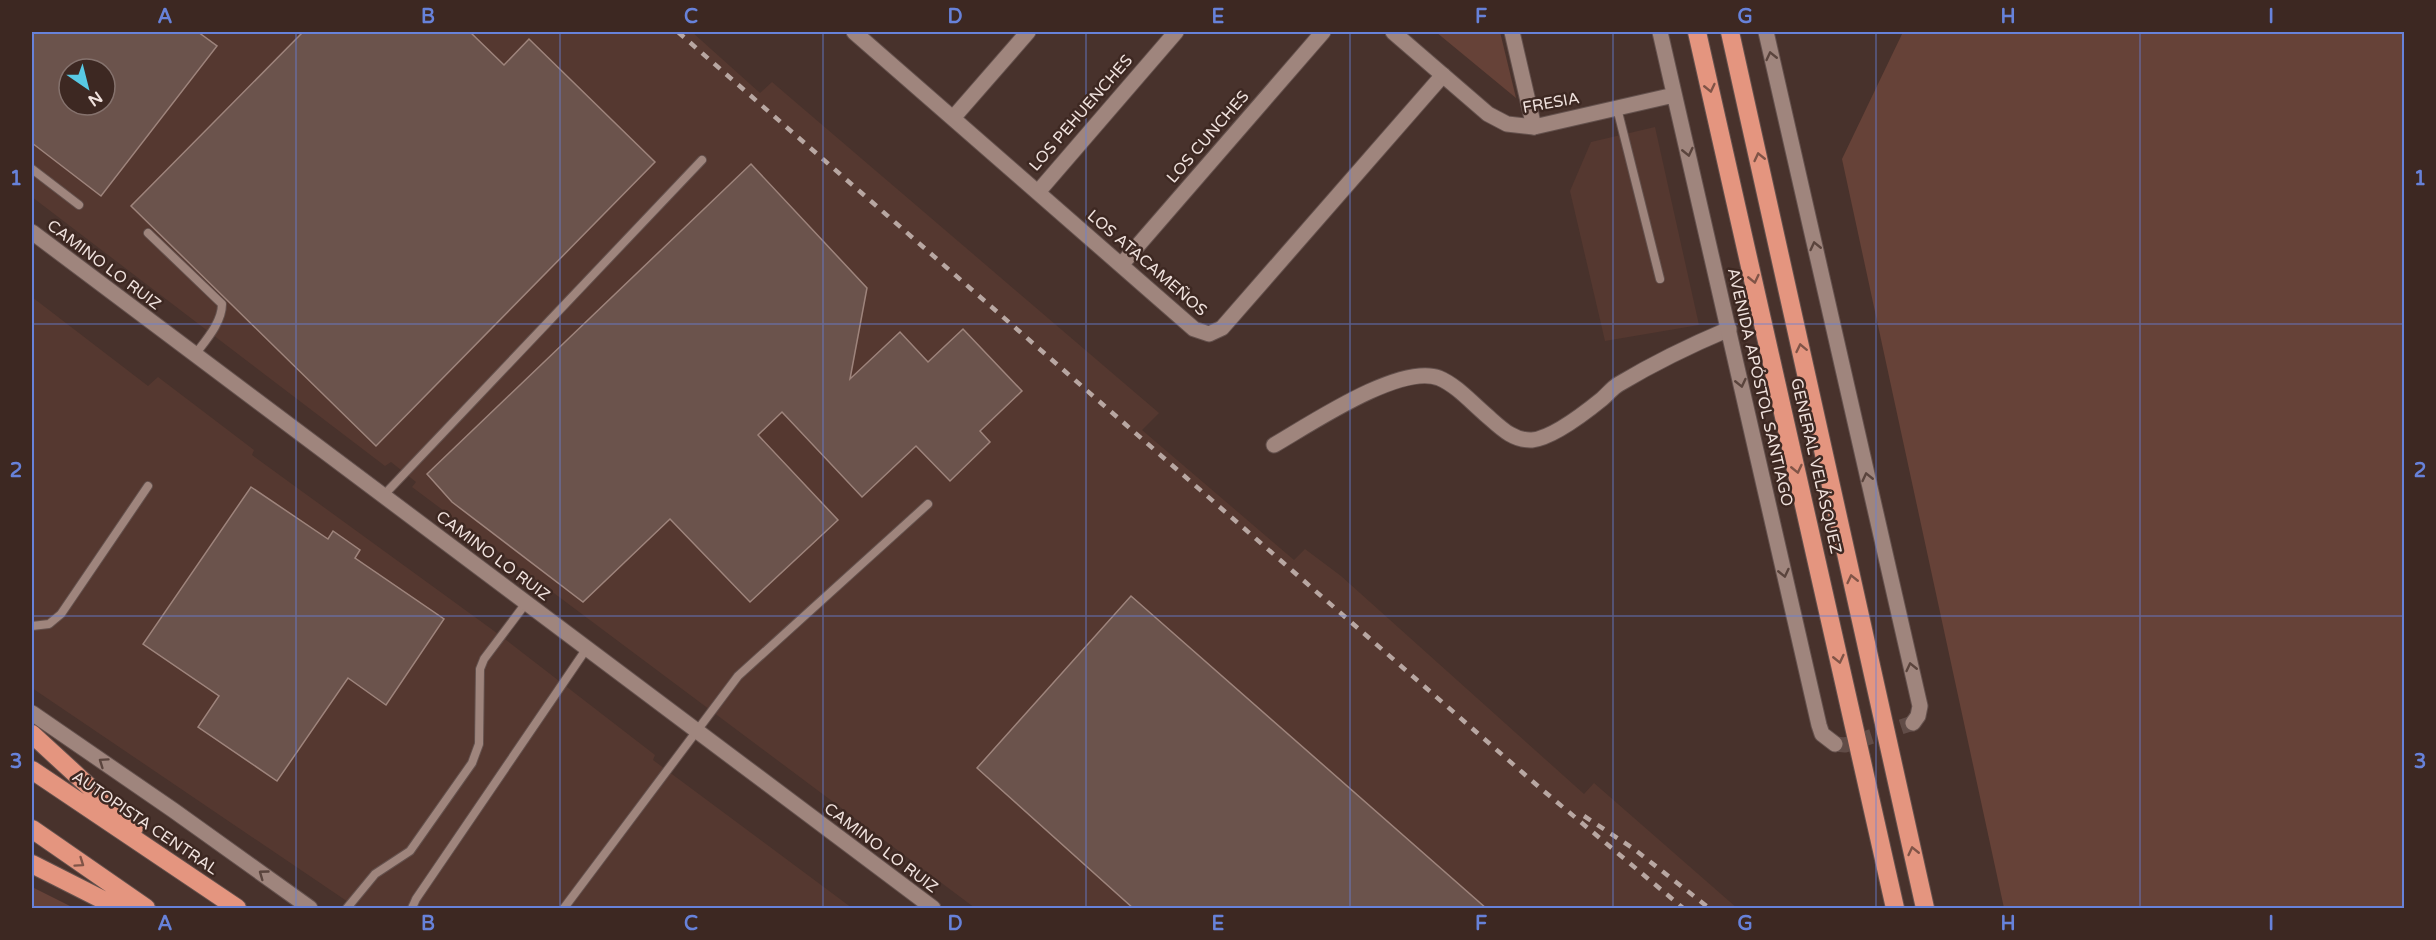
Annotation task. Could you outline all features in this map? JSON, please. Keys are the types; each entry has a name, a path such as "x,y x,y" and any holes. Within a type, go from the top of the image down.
{"highway":[{"name":"GENERAL VELÁSQUEZ","path":"1697,32 1895,909"},
{"name":"GENERAL VELÁSQUEZ","path":"1730,32 1926,909"},
{"path":"32,735 190,876"},
{"name":"AUTOPISTA CENTRAL","path":"32,770 237,909"},
{"path":"32,829 146,909"},
{"path":"32,864 119,909"}],"street":[{"path":"953,118 1029,32"},
{"name":"LOS PEHUENCHES","path":"1038,192 1176,32"},
{"name":"LOS CUNCHES","path":"1121,265 1323,32"},
{"name":"FRESIA","path":"1393,32 1488,114 1497,120 1518,127 1534,127 1674,95"},
{"path":"1512,32 1534,127"},
{"name":"AVENIDA APÓSTOL SANTIAGO","path":"1660,32 1819,725 1822,734 1835,744"},
{"path":"1766,32 1920,706 1918,716 1913,723"},
{"name":"LOS ATACAMEÑOS","path":"864,34 953,118 1198,332 1209,334 1216,333 1443,75"},
{"name":"CAMINO LO RUIZ","path":"32,232 194,356 933,909"},
{"path":"1274,445 1359,397 1404,379 1421,375 1446,382 1508,434 1525,440 1544,437 1587,410 1616,386 1694,344 1729,329"},
{"path":"32,713 173,810 310,909"}],"lane":[{"path":"1617,108 1660,279"},
{"path":"383,496 702,160"},
{"path":"32,169 79,205"},
{"path":"148,233 222,304 222,313 194,356"},
{"path":"32,626 49,624 61,614 148,486"},
{"path":"564,909 738,676 928,504"},
{"path":"347,909 375,874 410,851 472,763 479,744 480,669 484,659 526,603"},
{"path":"412,909 416,898 586,648"}],"shaded area":[{"path":"32,32 692,32 760,93 772,82 1159,413 1142,430 1294,560 1305,549 1341,576 1584,794 1594,783 1737,908 975,908 412,487 416,482 391,462 385,466 32,197"},
{"path":"1436,32 1500,32 1516,98"},
{"path":"1903,32 2404,32 2404,908 2004,908 1842,159"},
{"path":"1655,127 1699,325 1605,341 1570,191 1591,142"},
{"path":"32,297 148,386 158,377 254,450 252,455 501,636 655,755 653,760 852,908 357,908 32,688"},
{"path":"32,887 74,908 32,908"}],"building":[{"path":"32,32 198,32 217,46 101,196 32,143"},
{"path":"303,32 470,32 504,65 529,39 655,162 376,446 131,206"},
{"path":"751,164 867,288 850,379 900,332 928,362 963,329 1022,391 980,431 990,442 950,481 916,446 862,497 782,412 758,435 838,520 750,602 670,519 583,602 452,502 427,474"},
{"path":"251,487 328,539 333,531 360,550 355,558 444,619 386,705 348,678 277,781 198,727 219,696 143,644"},
{"path":"1131,596 1487,909 1134,909 977,768"}],"tunnel":[{"path":"1835,744 1845,745 1913,723"}],"railway":[{"path":"678,32 1539,787 1683,908"},
{"path":"1584,816 1634,849 1709,908"}]}
